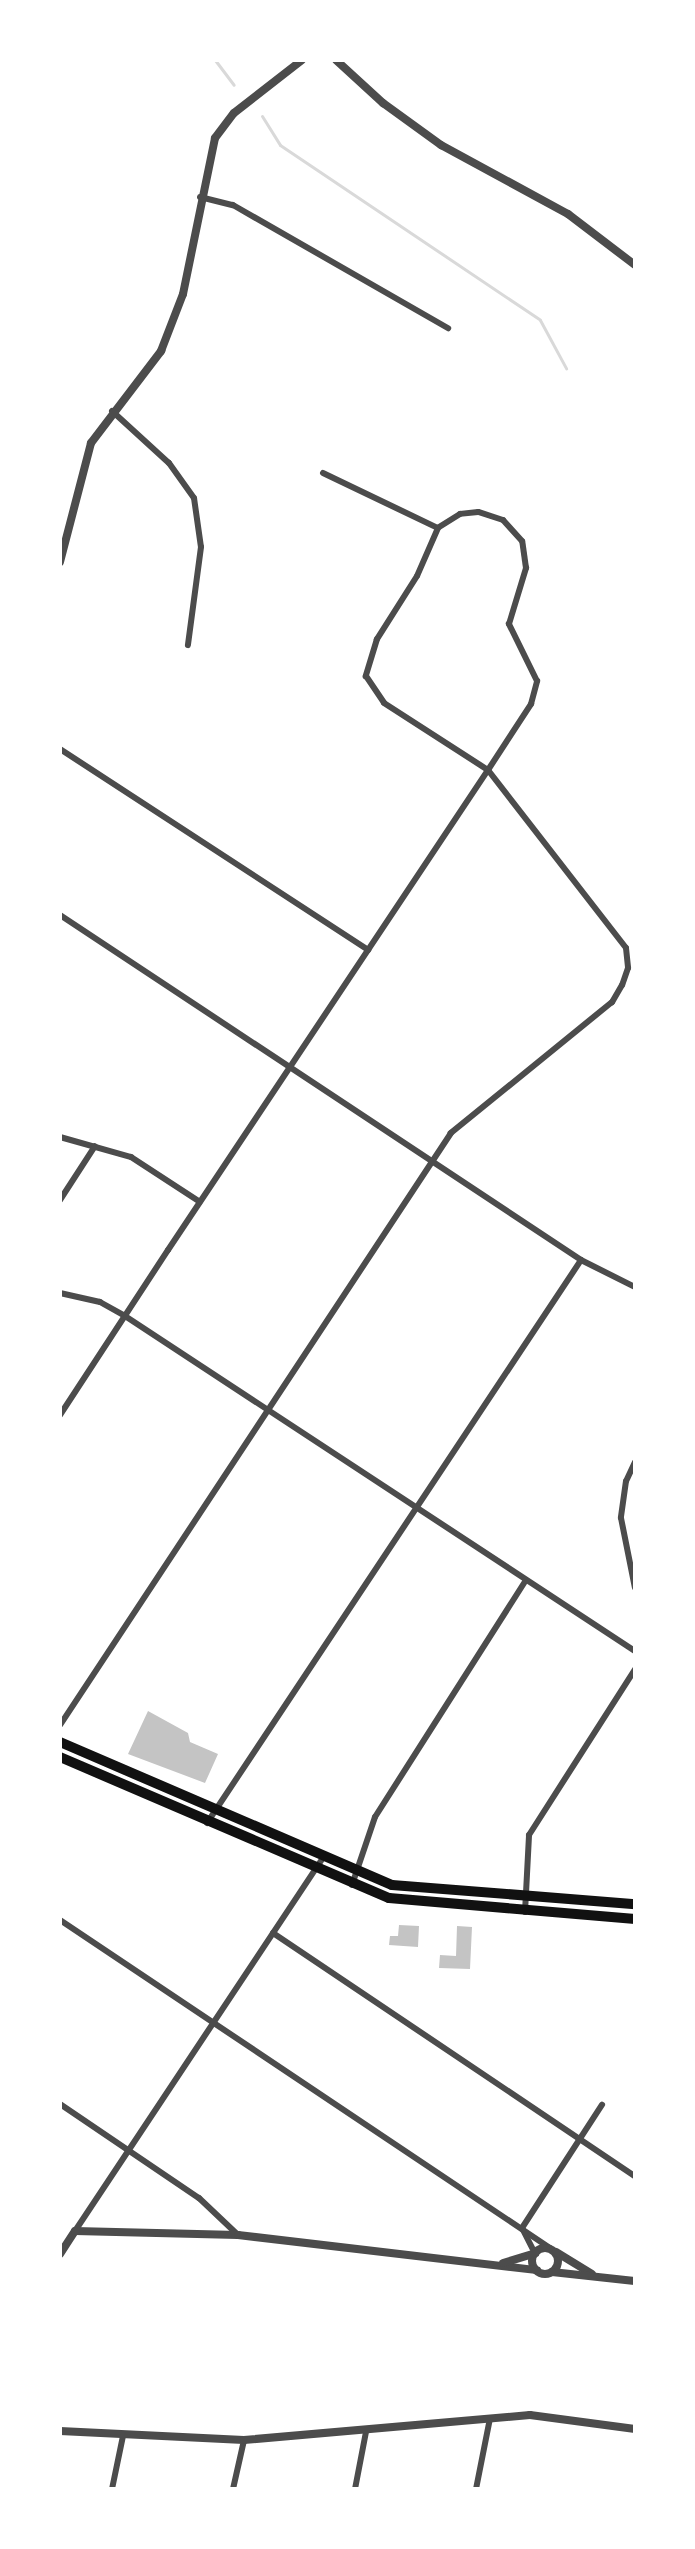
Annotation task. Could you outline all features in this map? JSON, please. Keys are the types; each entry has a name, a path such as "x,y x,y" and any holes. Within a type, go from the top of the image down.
{"main road":[{"path":"60,1742 357,1872 421,1890 635,1904"},
{"path":"60,1757 352,1885 419,1904 635,1919"}],"street":[{"path":"60,562 91,443 112,411 161,351 183,294 200,197 215,138 234,113 302,60"},
{"path":"336,60 383,103 441,145 568,214 635,265"},
{"path":"200,197 233,205 448,328"},
{"path":"112,411 169,463 194,498 201,547 188,645"},
{"path":"323,473 438,528"},
{"path":"60,1415 200,1202 488,770 531,704 537,681 509,624 526,568 522,541 503,520 478,512 460,514 438,528 417,576 377,639 366,676 384,703 488,770 626,948 628,968 612,1002 451,1133 60,1725"},
{"path":"60,749 368,950"},
{"path":"60,915 581,1260 635,1287"},
{"path":"60,1137 131,1157 200,1202"},
{"path":"60,1200 95,1146"},
{"path":"207,1823 581,1260"},
{"path":"60,1293 100,1302 125,1316 635,1651"},
{"path":"635,1462 626,1481 621,1518 635,1588"},
{"path":"352,1885 375,1817 526,1580"},
{"path":"525,1912 529,1835 635,1669"},
{"path":"60,2254 323,1858"},
{"path":"60,1920 596,2276"},
{"path":"273,1933 635,2176"},
{"path":"60,2104 199,2198 238,2235"},
{"path":"522,2228 602,2105"},
{"path":"522,2228 535,2253 537,2270"},
{"path":"75,2231 238,2235 635,2281"},
{"path":"498,2265 552,2249"},
{"path":"552,2249 558,2262 552,2272"},
{"path":"60,2431 244,2440 366,2432 530,2415 635,2429"},
{"path":"476,2489 491,2418"},
{"path":"355,2489 366,2432"},
{"path":"112,2489 123,2436"},
{"path":"233,2489 244,2440"}],"building":[{"path":"148,1711 188,1733 190,1742 218,1754 205,1783 128,1754"},
{"path":"399,1925 419,1926 418,1947 389,1945 390,1936 398,1936"},
{"path":"457,1926 472,1927 470,1969 439,1968 440,1955 456,1956"}],"waterway":[{"path":"215,60 234,85"},
{"path":"262,116 280,145 540,320 566,368"}]}
